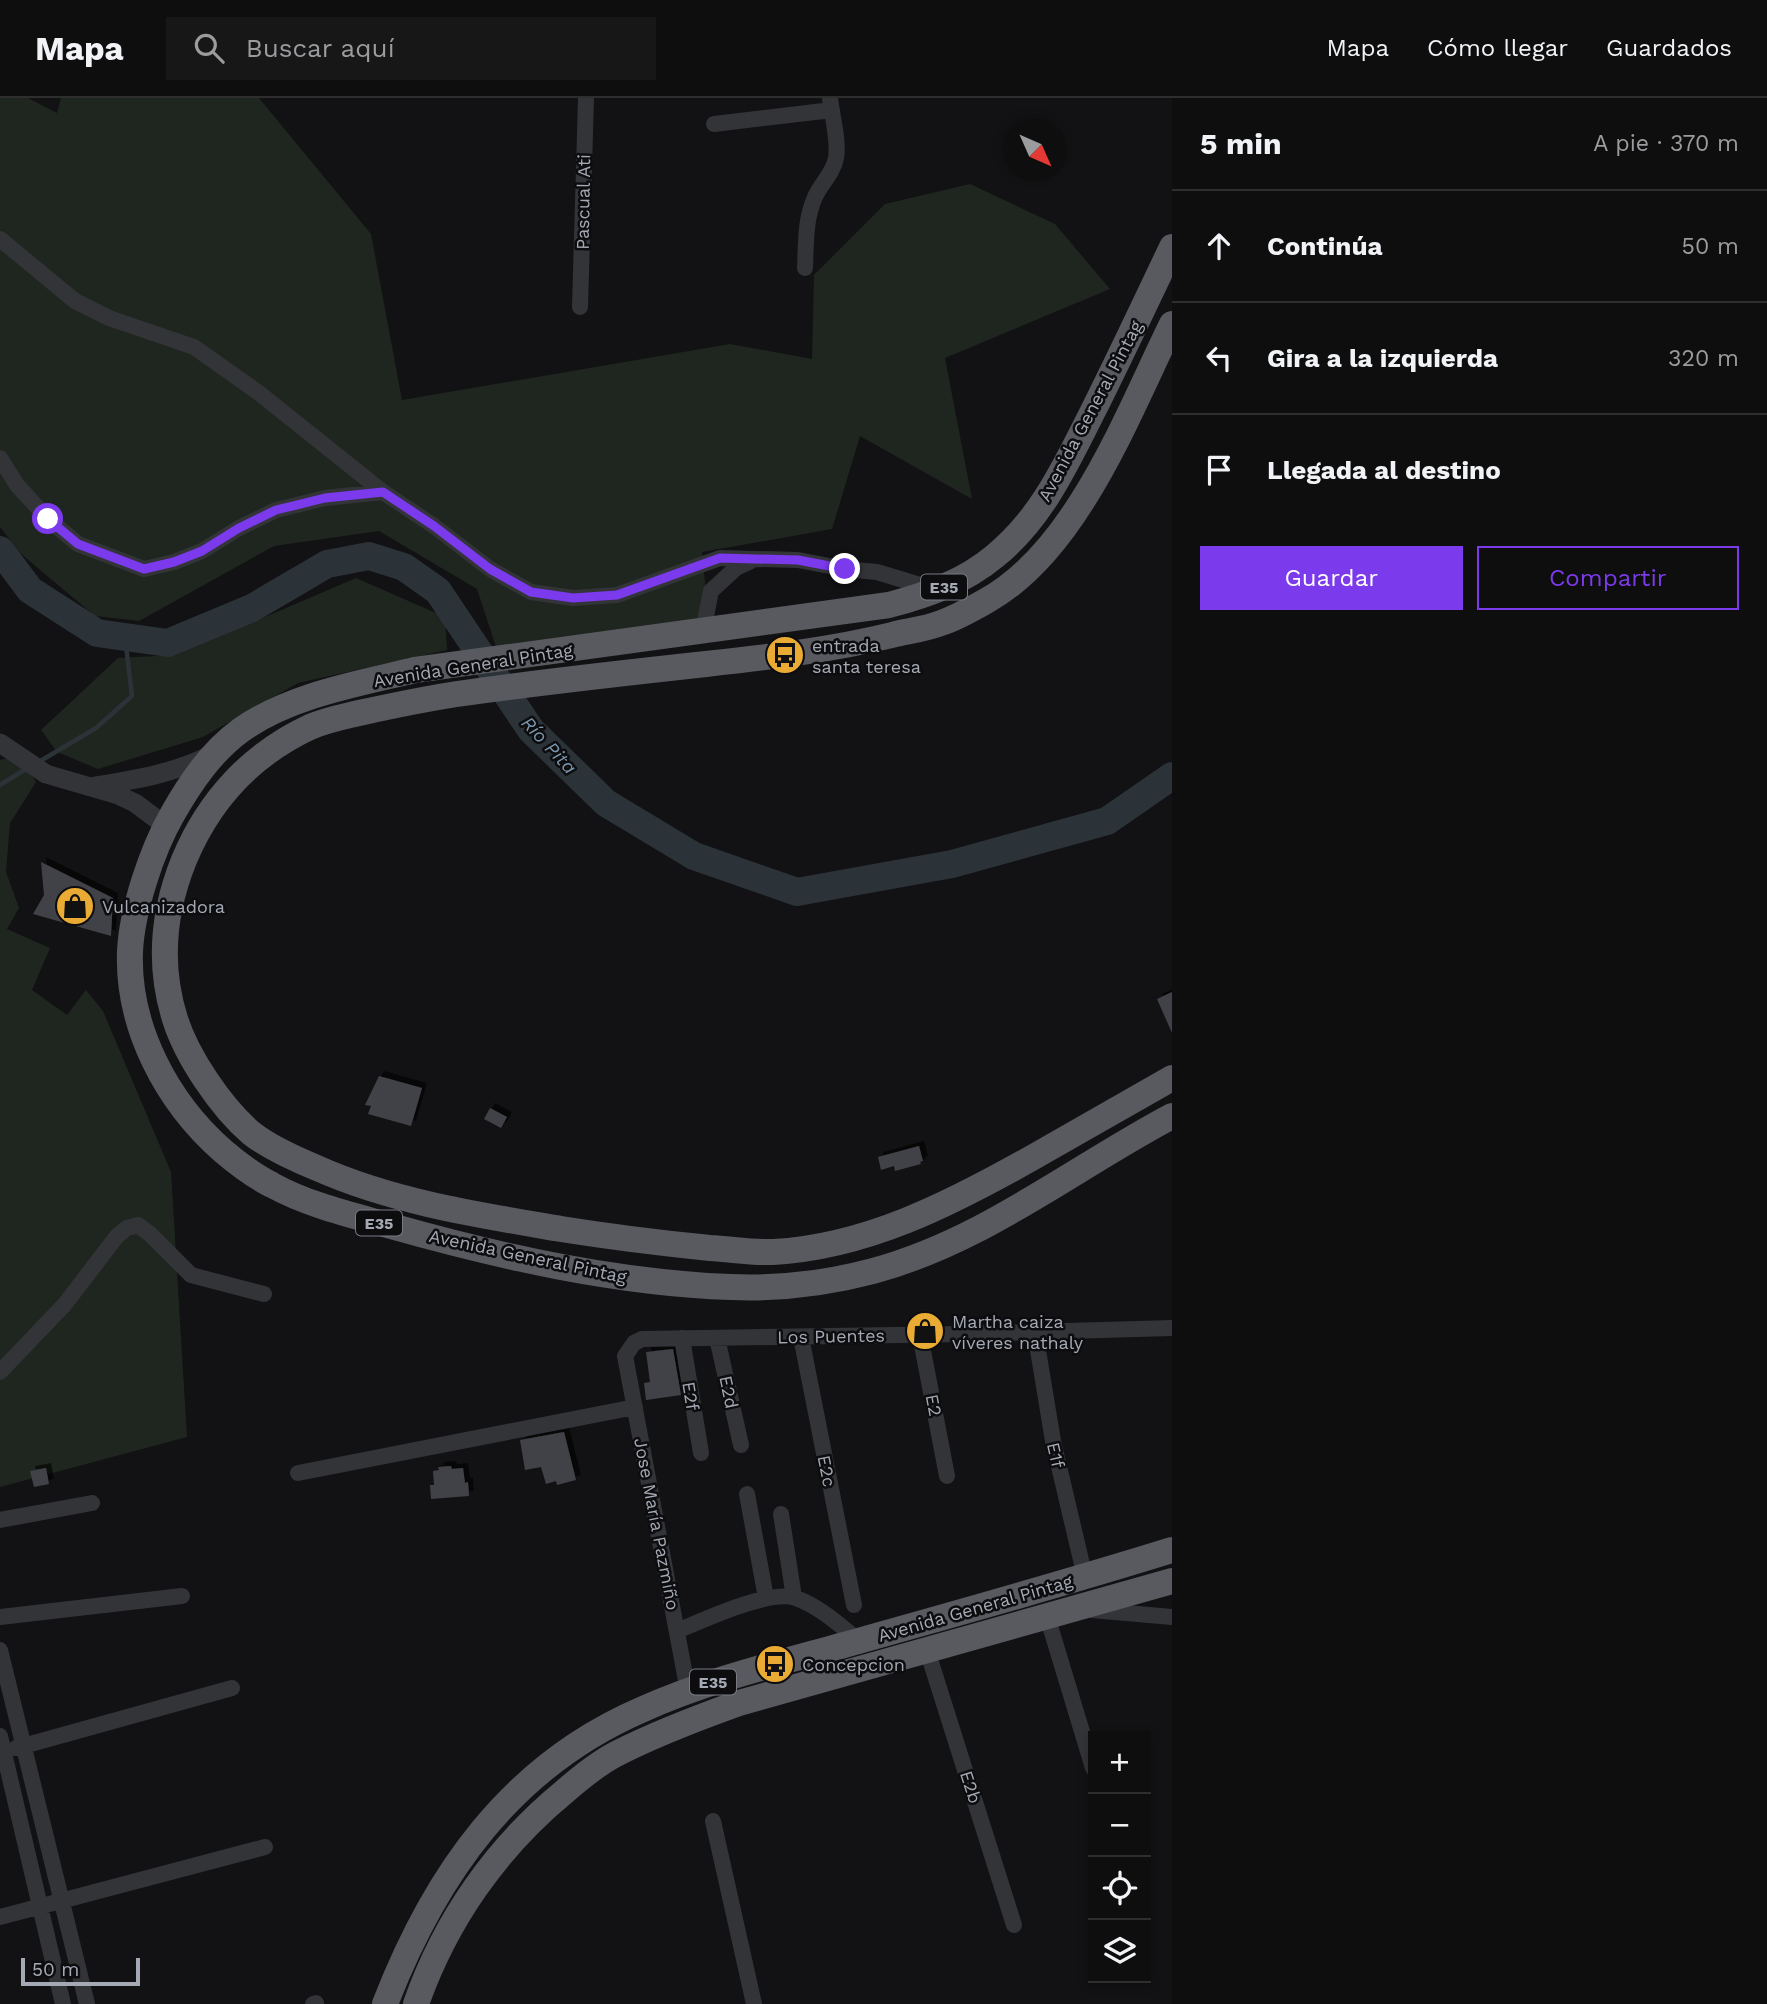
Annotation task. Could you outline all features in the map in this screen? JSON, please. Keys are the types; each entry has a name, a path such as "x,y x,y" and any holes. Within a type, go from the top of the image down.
{"highway":[{"name":"Avenida General Pintag","path":"1172,247 1123,352 1053,489 1022,531 994,558 937,591 889,605 415,670 293,703 239,732 215,753 195,778 166,826 149,866 130,950 132,983 139,1020 155,1065 183,1108 223,1151 271,1185 346,1213 430,1237 504,1254 645,1280 734,1288 796,1286 872,1271 940,1248 1030,1202 1172,1116"},
{"name":"Avenida General Pintag","path":"1172,324 1095,481 1074,516 1032,565 994,597 942,623 852,645 785,655 534,682 413,701 319,722 259,757 206,815 175,884 167,916 164,952 166,983 173,1015 183,1041 196,1067 251,1133 291,1157 381,1191 524,1223 639,1242 766,1252 816,1247 864,1235 914,1218 963,1196 1172,1079"},
{"name":"Avenida General Pintag","path":"384,2004 422,1920 452,1869 489,1820 518,1791 587,1738 639,1710 732,1676 1172,1550"},
{"name":"Avenida General Pintag","path":"416,2004 422,1986 459,1912 518,1832 580,1778 614,1755 688,1721 791,1687 1172,1581"}],"street":[{"name":"Pascual Ati","path":"580,307 586,98"},
{"path":"714,124 831,104 836,156 832,172 815,198 810,213 806,234 806,268"},
{"path":"0,239 75,301 109,318 194,347 259,393 383,492 434,526 490,569 531,592 573,598 617,595 720,558 798,560 877,572 937,591"},
{"path":"0,458 17,485 48,519 78,544 144,569 174,562 202,551 239,528 276,510 325,498 383,492"},
{"path":"703,631 710,591 736,568 756,559"},
{"path":"691,568 710,591"},
{"path":"6,746 46,774 91,786 135,803 166,826"},
{"path":"91,786 171,772 215,753"},
{"path":"0,1372 65,1304 117,1236 127,1228 138,1225 191,1275 264,1294"},
{"name":"Los Puentes","path":"625,1356 634,1343 642,1339 1172,1328"},
{"name":"E1f","path":"1035,1332 1053,1441 1085,1577"},
{"name":"E2","path":"920,1335 947,1476"},
{"name":"E2c","path":"801,1337 854,1605"},
{"name":"E2f","path":"682,1338 701,1453"},
{"name":"E2d","path":"717,1338 741,1446"},
{"name":"Jose María Pazmiño","path":"625,1356 688,1691"},
{"path":"298,1473 635,1407"},
{"path":"747,1494 766,1598"},
{"path":"0,1520 92,1503"},
{"path":"781,1514 794,1597"},
{"path":"0,1617 182,1596"},
{"path":"677,1631 766,1598 794,1597 827,1614 859,1641"},
{"path":"1076,1609 1172,1617"},
{"path":"1047,1616 1088,1751"},
{"path":"0,1650 87,2004"},
{"name":"E2b","path":"927,1650 1014,1925"},
{"path":"63,2004 1,1746 24,1746 232,1688"},
{"path":"713,1821 754,2004"},
{"path":"0,1917 265,1847"}],"shaded area":[{"path":"0,98 28,98 57,113 61,98 259,98 371,234 402,400 730,344 812,359 814,275 885,204 970,184 1055,224 1110,289 945,358 972,499 860,436 832,529 702,552 709,623 496,647 477,589 379,531 274,546 139,621 95,616 20,553 0,527"},
{"path":"356,578 445,617 447,650 298,683 203,737 98,769 57,752 41,730 118,658 176,655"},
{"path":"19,755 36,782 10,823 6,872 19,908 7,929 50,948 32,990 67,1015 86,990 103,1011 171,1172 187,1437 0,1487 0,760"}],"building":[{"name":"Vulcanizadora","path":"41,862 113,898 111,936 33,914 44,895"},
{"path":"1172,992 1172,1033 1157,999"},
{"path":"379,1076 422,1088 411,1126 368,1114 371,1106 365,1105"},
{"path":"490,1108 507,1117 501,1128 484,1119"},
{"path":"919,1146 923,1161 921,1164 895,1171 894,1166 881,1170 878,1157"},
{"path":"673,1349 681,1395 646,1400 644,1383 650,1382 646,1352"},
{"path":"564,1432 576,1480 557,1485 556,1481 546,1484 541,1467 525,1470 520,1440"},
{"path":"451,1466 452,1469 463,1468 469,1496 431,1499 433,1471 439,1470 438,1467"},
{"path":"46,1468 49,1484 34,1487 30,1471"}],"waterway":[{"name":"Río Pita","path":"0,550 30,590 97,633 168,643 252,608 327,564 369,556 404,567 438,591 531,730 606,803 694,856 797,892 952,864 1107,821 1172,776"},
{"path":"37,763 96,728 132,696 126,646"},
{"path":"0,785 26,769"}],"place":[{"name":"entrada santa teresa","path":"785,655"},
{"name":"Vulcanizadora","path":"75,906"},
{"name":"Martha caiza víveres nathaly","path":"925,1331"},
{"name":"Concepcion","path":"775,1664"}],"route":[{"path":"48,519 78,544 144,569 174,562 202,551 239,528 276,510 325,498 383,492 434,526 490,569 531,592 573,598 617,595 720,558 798,560 845,569"}]}
